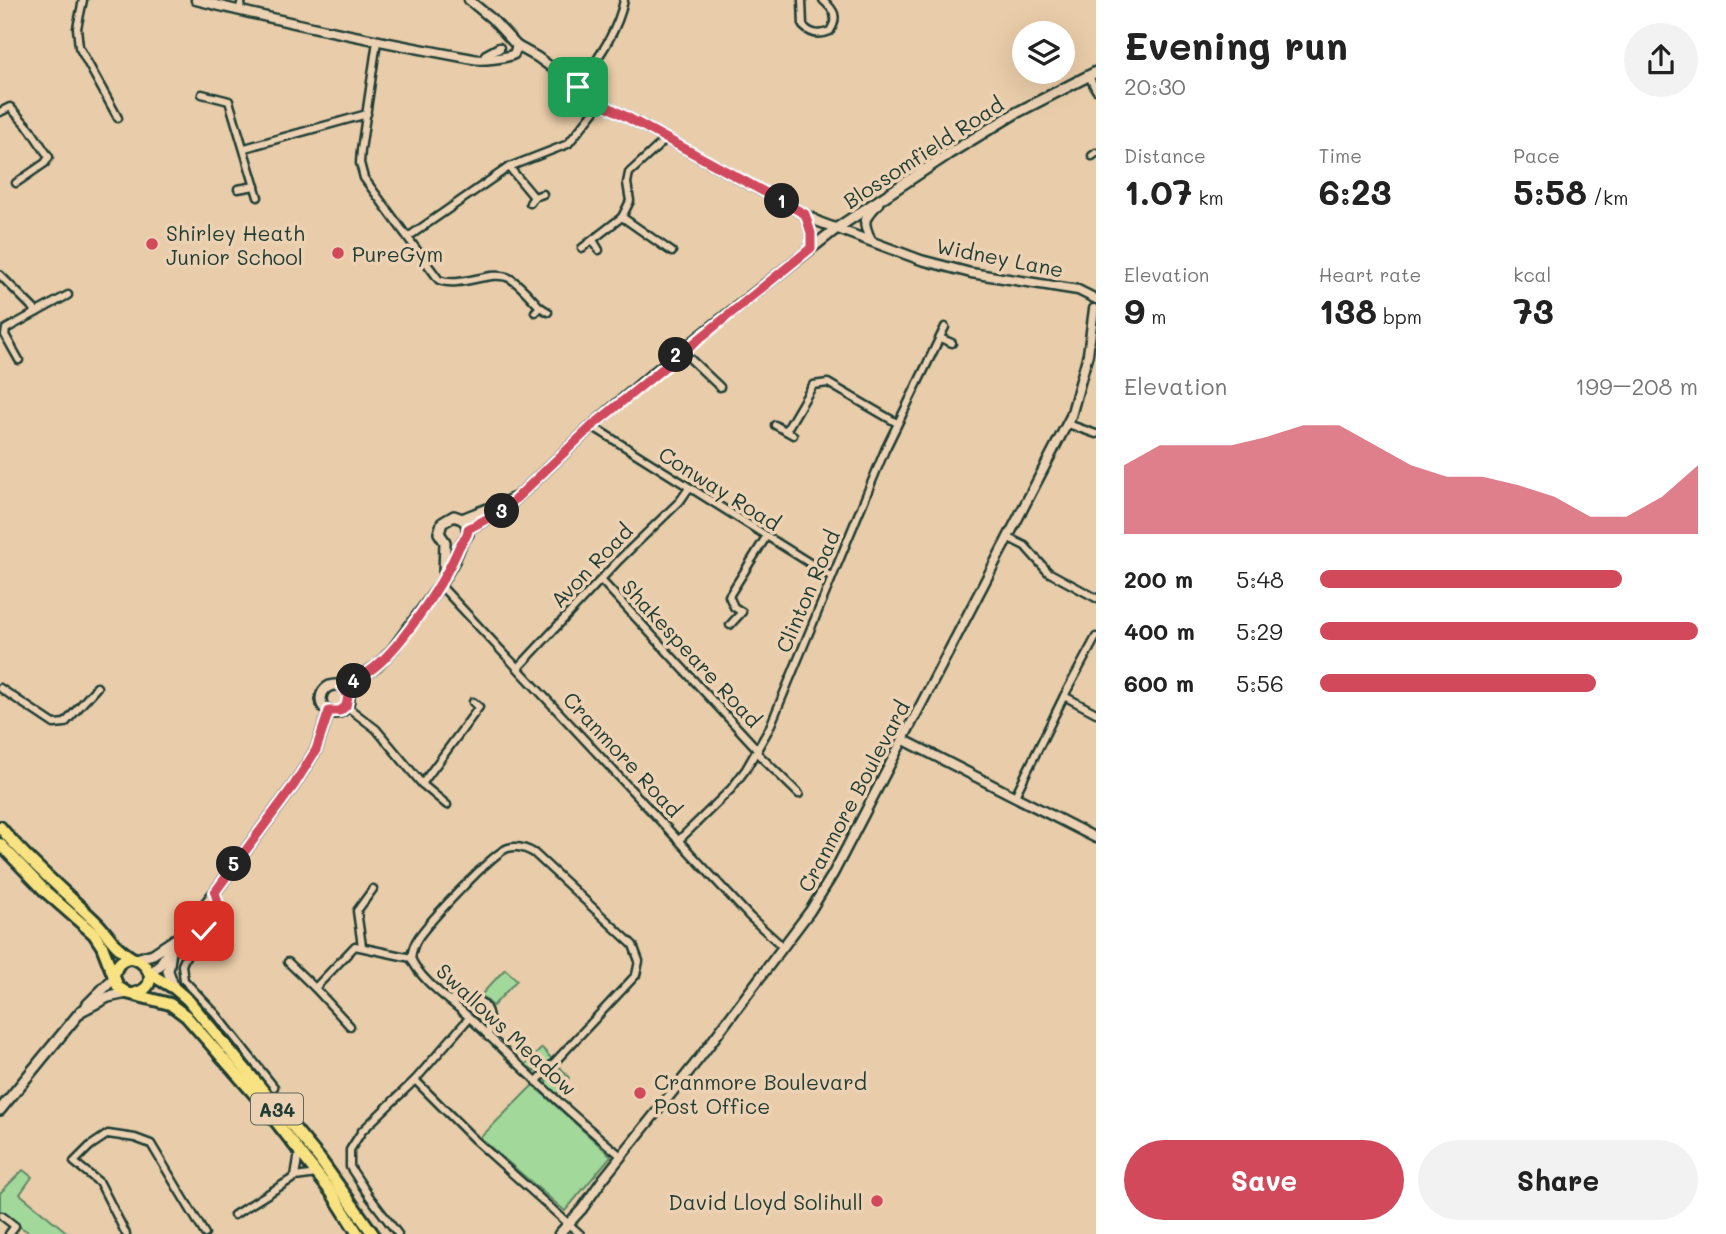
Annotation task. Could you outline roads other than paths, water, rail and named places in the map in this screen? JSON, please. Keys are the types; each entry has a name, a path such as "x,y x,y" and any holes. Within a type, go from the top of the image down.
{"highway":[{"name":"A34","path":"0,827 31,862 96,922 112,944 145,964 150,974 188,1000 319,1158 373,1234"},
{"path":"0,844 46,892 94,934 102,946 118,987 129,993 138,993 147,986 150,974"},
{"path":"114,976 118,965 134,958"},
{"name":"A34","path":"129,993 179,1009 256,1096 332,1193 358,1234"}],"main road":[{"name":"Blossomfield Road","path":"519,495 592,426 837,228 1016,113 1093,74"},
{"path":"462,519 519,495"},
{"path":"468,529 505,509 519,495"},
{"path":"343,688 377,666 393,649 441,581 454,561 468,529 462,519 454,516 442,523 439,533 444,542 446,566 441,581"},
{"path":"444,542 461,544"},
{"path":"333,685 343,688 348,696 346,706 340,711 329,711 322,704 323,692 333,685"},
{"path":"150,974 159,966 294,785 316,750 329,711"},
{"path":"134,958 153,954 180,936"},
{"path":"171,949 168,971 174,988"},
{"path":"0,1110 81,1011 114,976"},
{"path":"81,1011 108,997 129,993"}],"street":[{"path":"83,0 77,28 79,47 118,118"},
{"path":"196,0 377,41 484,60 503,46 515,50"},
{"path":"239,11 242,0"},
{"name":"Widney Lane","path":"469,0 499,28 503,46 537,57 601,103 805,214 921,260 971,273 1078,290 1095,305"},
{"path":"578,87 601,53 624,0"},
{"path":"802,0 803,26 813,33 821,34 830,31 835,16 833,9 823,0"},
{"path":"377,41 361,150 362,172 439,279 454,283 502,276 511,278 538,310 548,312"},
{"path":"1093,74 1096,90"},
{"path":"208,106 206,95 229,100 258,197"},
{"path":"408,237 509,167 568,144 601,103"},
{"path":"0,112 10,107 30,129 49,157 45,163 16,183"},
{"path":"245,148 367,114"},
{"path":"582,248 622,217 630,201 627,183 629,173 666,139"},
{"path":"509,167 532,200 543,194"},
{"path":"238,189 255,186"},
{"path":"871,241 864,225 865,217 887,194"},
{"path":"805,214 811,233 811,248"},
{"path":"622,217 672,252"},
{"path":"593,240 599,250"},
{"path":"658,256 664,246"},
{"path":"0,275 37,312"},
{"path":"19,360 5,335 6,329 68,295"},
{"name":"Cranmore Boulevard","path":"559,1234 698,1060 810,911 834,874 1068,424 1095,323 1095,305"},
{"name":"Clinton Road","path":"679,840 731,789 757,751 780,706 897,423 945,327"},
{"path":"940,338 952,343"},
{"path":"682,351 720,387"},
{"path":"775,425 790,433 813,385 821,382 828,383 897,423"},
{"path":"1068,424 1096,434"},
{"name":"Conway Road","path":"592,426 832,577"},
{"name":"Avon Road","path":"519,667 680,501 689,488"},
{"path":"730,625 742,612 734,607 729,596 766,537"},
{"path":"1009,538 1025,547 1048,572 1096,598"},
{"name":"Shakespeare Road","path":"601,580 799,794"},
{"name":"Cranmore Road","path":"441,581 750,917 782,946"},
{"path":"1016,796 1096,637"},
{"path":"0,688 54,724 65,723 97,687"},
{"path":"1064,696 1096,713"},
{"path":"422,784 479,707 473,702"},
{"path":"346,706 376,729 422,784 447,805"},
{"path":"904,740 1096,838"},
{"path":"411,958 419,937 459,893 500,851 517,846 534,853 633,944 639,961 636,975 536,1082"},
{"path":"315,988 349,950 362,946 357,911 373,889"},
{"path":"215,892 220,911 187,954 182,965 184,980 216,1014 274,1087"},
{"name":"Swallows Meadow","path":"362,946 411,958 414,967 488,1037 621,1156"},
{"path":"288,962 350,1026"},
{"path":"449,1000 463,996 479,1000 490,1015 488,1037"},
{"path":"398,1234 350,1167 350,1150 362,1132 415,1080 469,1018"},
{"path":"415,1080 475,1140 580,1234"},
{"path":"125,1234 100,1183 74,1162 90,1146 108,1134 152,1144 205,1234"},
{"path":"295,1177 299,1152"},
{"path":"234,1215 295,1177 317,1174"},
{"path":"363,1217 376,1206"},
{"path":"2,1216 23,1232"},
{"path":"9,1234 15,1227"}],"place":[{"name":"Shirley Heath Junior School","path":"152,244"},
{"name":"PureGym","path":"338,253"},
{"name":"Cranmore Boulevard Post Office","path":"640,1093"},
{"name":"David Lloyd Solihull","path":"877,1201"}]}
